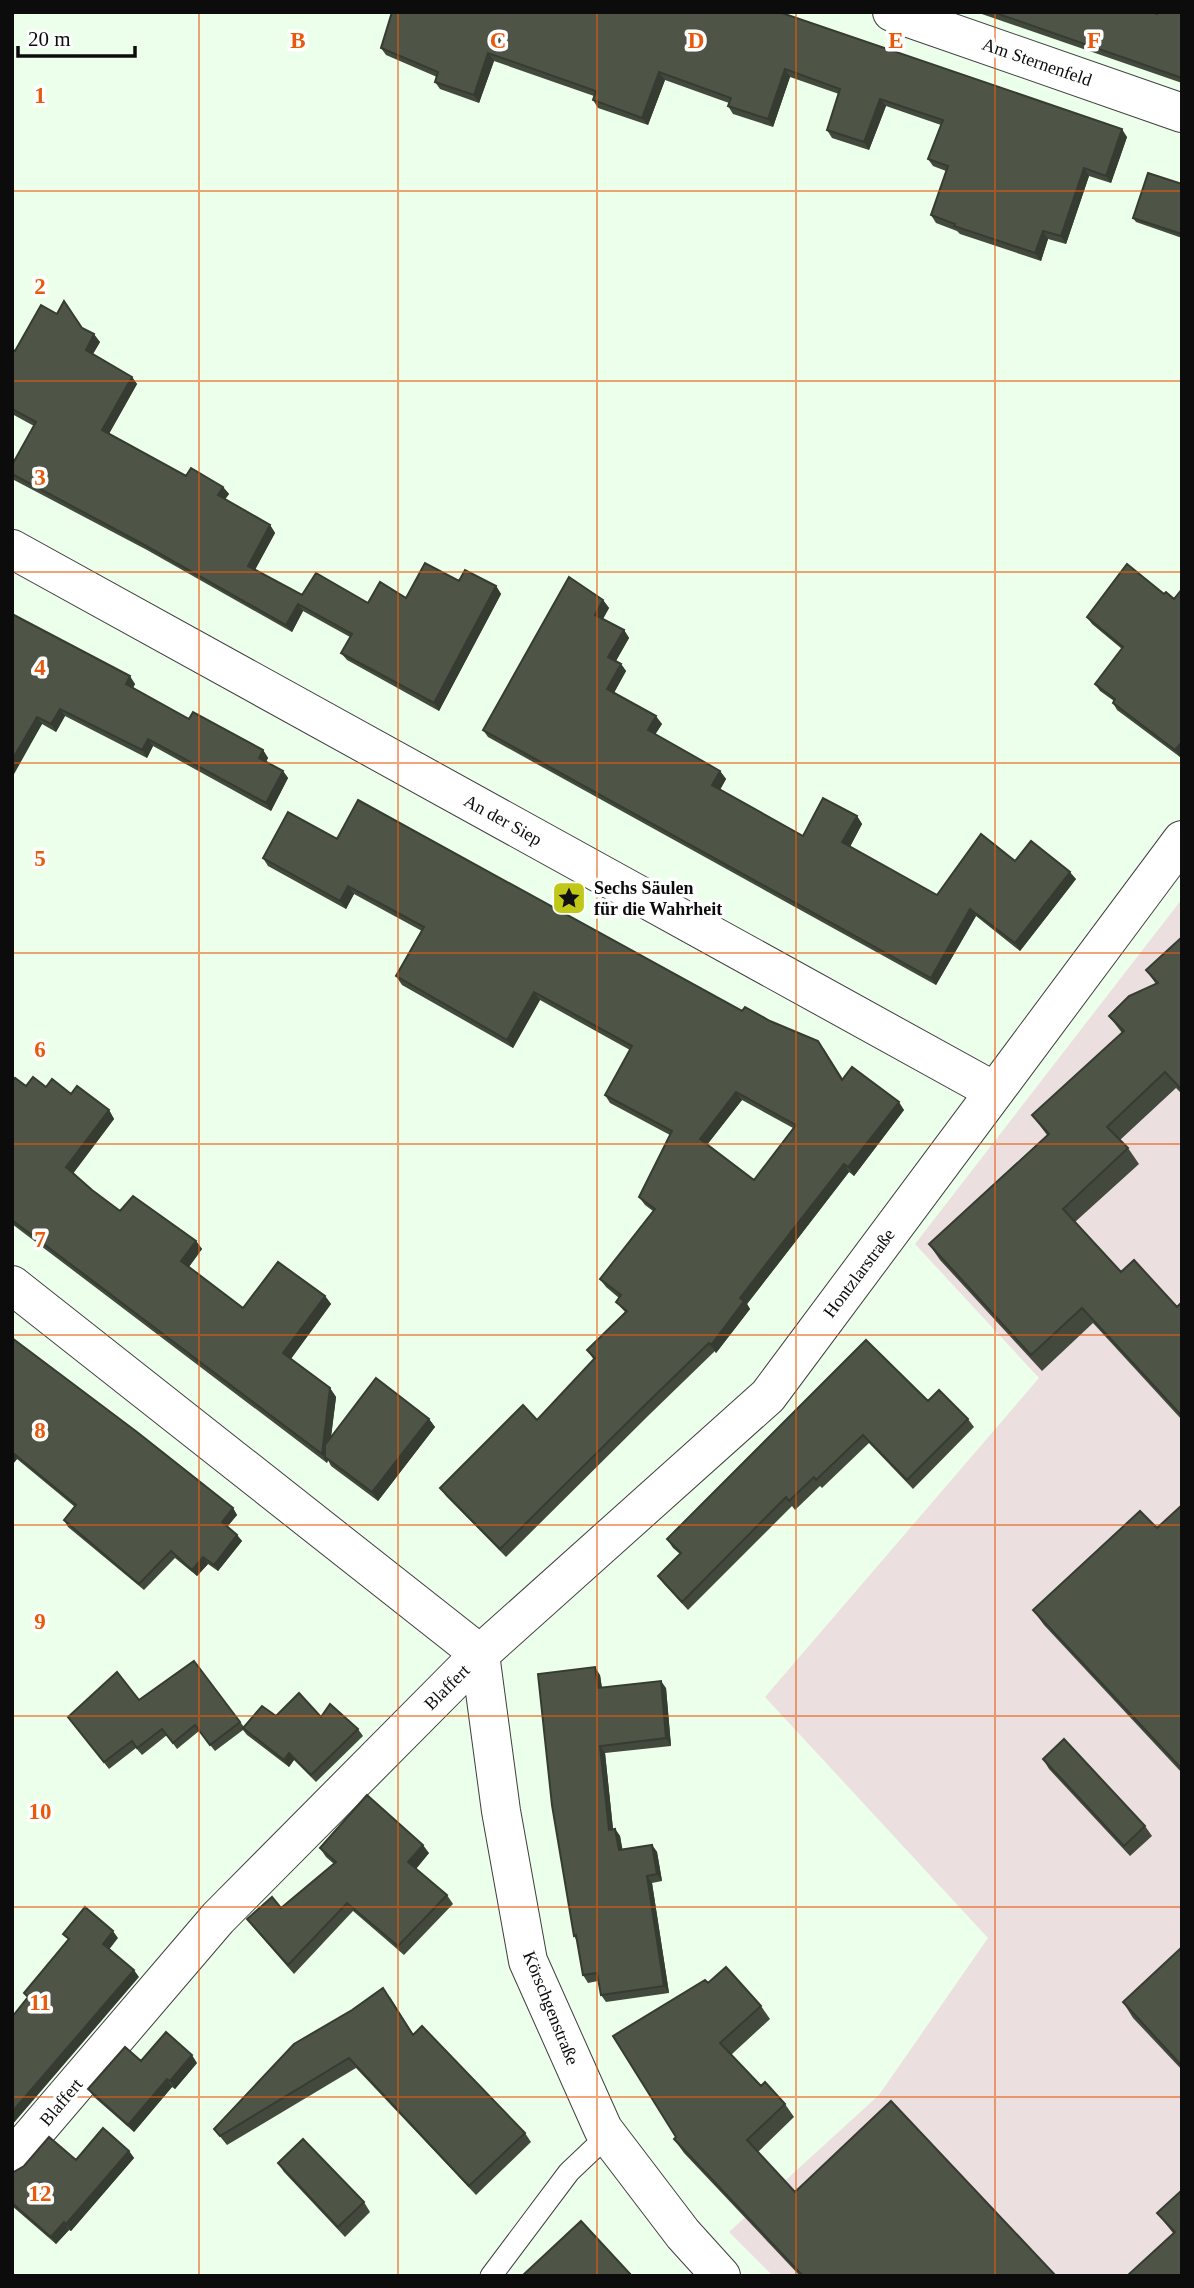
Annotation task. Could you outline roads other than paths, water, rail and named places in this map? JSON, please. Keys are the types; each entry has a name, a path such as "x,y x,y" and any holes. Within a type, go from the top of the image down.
{"street":[{"name":"Am Sternenfeld","path":"892,12 1182,113"},
{"name":"An der Siep","path":"12,549 995,1091"},
{"name":"Hontzlarstraße","path":"480,1654 768,1396 1182,840"},
{"name":"Blaffert","path":"12,1285 480,1654 218,1918 12,2159"},
{"name":"Körschgenstraße","path":"480,1654 500,1811 528,1961 603,2129 683,2234 720,2276"}],"lane":[{"path":"491,2276 569,2172 608,2135"}],"place":[{"name":"Sechs Säulen für die Wahrheit","path":"569,898"}]}
